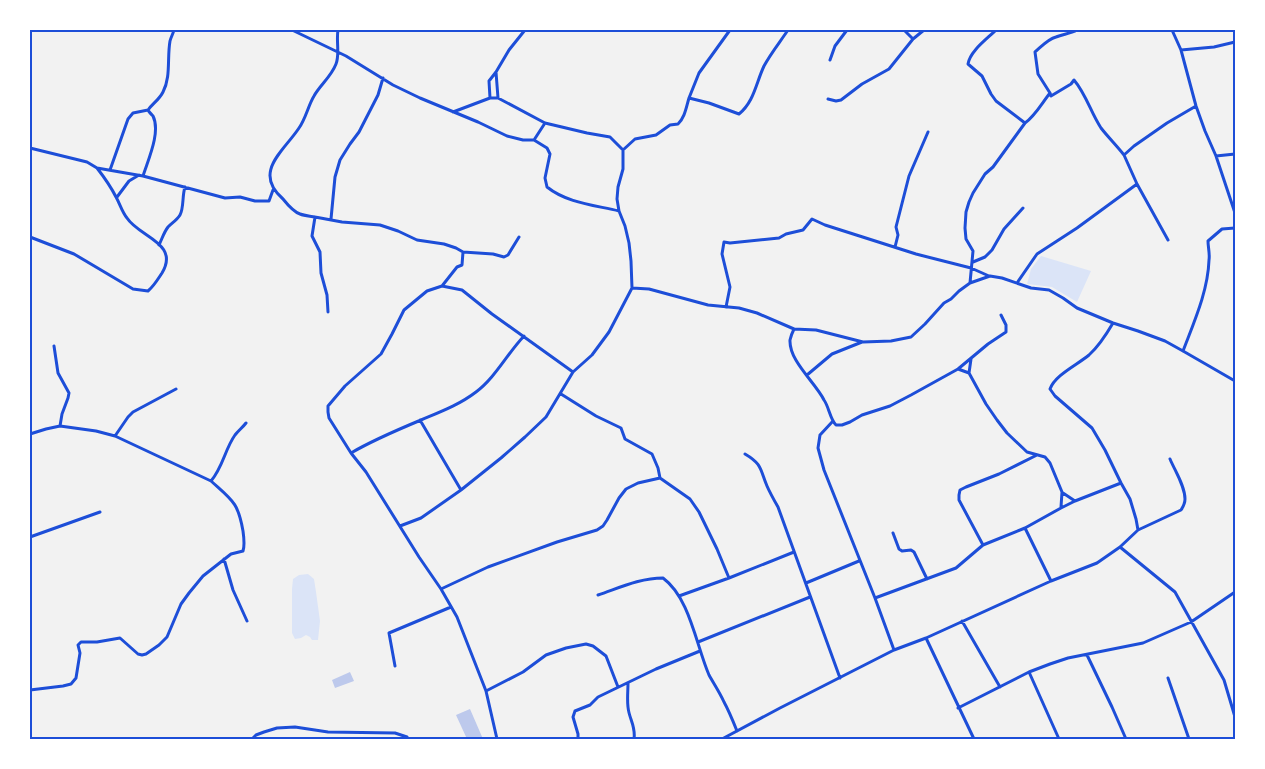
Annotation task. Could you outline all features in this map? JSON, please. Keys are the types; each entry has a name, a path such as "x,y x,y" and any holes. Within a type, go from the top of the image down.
{"street":[{"path":"110,170 128,119 133,113 148,110 159,99 164,90 170,41 174,30"},
{"path":"292,30 356,61 393,85 506,136 522,140 534,140 547,148 550,154 545,178 547,187 572,201 619,211"},
{"path":"30,148 87,162 98,168 141,176 225,198 240,196 269,201 273,190 270,177 276,156 300,126 313,98 330,76 337,63 338,30"},
{"path":"490,98 489,81 509,50 525,30"},
{"path":"623,150 635,139 656,135 670,125 678,124 685,112 699,73 730,30"},
{"path":"689,98 739,114 749,105 764,67 788,30"},
{"path":"830,60 835,46 847,30"},
{"path":"904,30 913,39"},
{"path":"828,99 841,100 862,84 889,69 913,39 924,30"},
{"path":"996,30 970,58 968,64 982,76 996,101 1025,123"},
{"path":"1077,30 1054,37 1035,52 1038,74 1051,96 1071,84 1074,80 1082,89 1090,108 1102,128 1124,155 1137,184 1168,240"},
{"path":"1172,30 1181,50 1196,106 1216,156 1235,214"},
{"path":"1181,50 1235,42"},
{"path":"496,72 498,98"},
{"path":"331,219 335,177 340,160 359,132 378,95 383,78"},
{"path":"970,283 973,251 966,239 964,228 969,202 985,174 993,167 1050,93"},
{"path":"400,526 421,518 461,490 501,458 546,417 573,372 592,356 609,332 632,288 628,243 617,199 618,186 623,169 623,150 610,137 545,123 498,98 490,98 453,112"},
{"path":"1124,155 1167,123 1196,106"},
{"path":"117,198 129,181 141,176 152,148 155,133 153,117 148,110"},
{"path":"534,140 545,123"},
{"path":"895,247 898,235 896,227 909,176 928,132"},
{"path":"1216,156 1235,154"},
{"path":"30,237 74,254 133,289 148,291 152,288 165,267 167,259 165,252 160,245 135,228 127,219 117,198 98,168"},
{"path":"1017,283 1037,254 1077,228 1137,184"},
{"path":"160,245 162,236 168,226 180,215 185,188"},
{"path":"273,190 299,214 342,222 380,225 418,240 444,244 463,252 493,254 504,257 508,255 519,237"},
{"path":"973,262 985,257 992,250 1004,229 1023,208"},
{"path":"315,217 312,236 320,252 321,273 327,294 328,312"},
{"path":"726,307 730,287 722,254 724,242 779,238 786,234 803,230 812,219 825,225 895,247 971,268 990,276 1031,288 1049,290 1077,308 1183,350 1235,381"},
{"path":"1183,350 1201,302 1206,281 1209,260 1208,241 1222,229 1235,228"},
{"path":"442,286 457,267 462,265 463,252"},
{"path":"632,288 649,289 708,305 739,308 757,313 794,329 816,330 863,342 891,342 911,337 926,324 944,303 959,291 970,283 990,276"},
{"path":"497,739 486,692 457,617 366,472 350,453 329,418 328,406 345,386 380,354 404,310 427,291 442,286 462,290 573,372"},
{"path":"794,329 790,339 791,348 798,364 824,400 833,421 836,425 842,425 862,415 890,406 958,369 1006,332 1006,325 1001,315"},
{"path":"1113,323 1105,337 1089,355 1070,368 1054,382 1050,389 1055,396 1092,428 1130,499 1138,530"},
{"path":"350,453 379,438 459,403 476,392 491,378 512,348 524,336"},
{"path":"807,375 832,354 863,342"},
{"path":"54,346 58,373 69,393 60,426"},
{"path":"971,358 969,373 986,404 1007,433 1027,452 1045,457 1050,463 1062,492 1061,508"},
{"path":"958,369 969,373"},
{"path":"115,436 133,412 176,389"},
{"path":"561,394 596,416 621,428 625,439 652,454 660,478 690,499 699,512 729,578"},
{"path":"420,420 461,490"},
{"path":"833,421 820,435 818,448 824,470 894,650"},
{"path":"211,481 219,471 235,434 246,423"},
{"path":"30,434 60,426 96,431 115,436 211,481 232,499 236,505 244,538 243,551 231,554 203,576 181,604 167,637 146,654 138,654 120,638 97,642 81,642 78,644 80,653 76,678 71,684 30,690"},
{"path":"745,454 761,467 767,485 778,507 840,678"},
{"path":"983,545 959,500 960,490 999,474 1037,455"},
{"path":"722,739 894,650 1097,564 1120,547 1138,530 1181,510 1186,498 1170,459"},
{"path":"441,589 488,567 597,530 603,526 618,498 626,489 638,483 660,478"},
{"path":"875,598 956,568 983,545 1025,528 1075,501 1121,483"},
{"path":"1062,492 1075,501"},
{"path":"30,537 100,512"},
{"path":"1025,528 1051,582"},
{"path":"894,533 899,549 914,552 927,579"},
{"path":"1120,547 1175,592 1224,680 1235,717"},
{"path":"680,596 794,552"},
{"path":"224,559 233,590 247,621"},
{"path":"806,583 860,561"},
{"path":"598,596 622,586 656,578 663,578 667,581 680,596 700,652 737,731"},
{"path":"958,708 1029,672 1068,658 1143,643 1191,622 1235,592"},
{"path":"698,642 810,597"},
{"path":"395,666 389,633 451,608"},
{"path":"962,621 1000,687"},
{"path":"926,638 974,739"},
{"path":"486,692 523,672 546,656 566,648 586,644 606,656 618,687"},
{"path":"578,739 572,717 576,711 590,705 598,696 656,669 700,652"},
{"path":"1086,654 1126,739"},
{"path":"1029,672 1059,739"},
{"path":"1168,678 1189,739"},
{"path":"628,683 628,705 634,727 634,739"},
{"path":"252,739 256,735 277,728 295,727 328,732 395,733 407,737"}],"shaded area":[{"path":"1041,256 1091,271 1077,302 1052,287 1027,284 1031,269"},
{"path":"308,574 314,579 316,592 320,621 318,640 312,640 306,635 295,639 292,633 293,579 299,575"}],"building":[{"path":"350,672 354,681 335,688 332,680"},
{"path":"470,709 483,739 467,739 456,715"}]}
